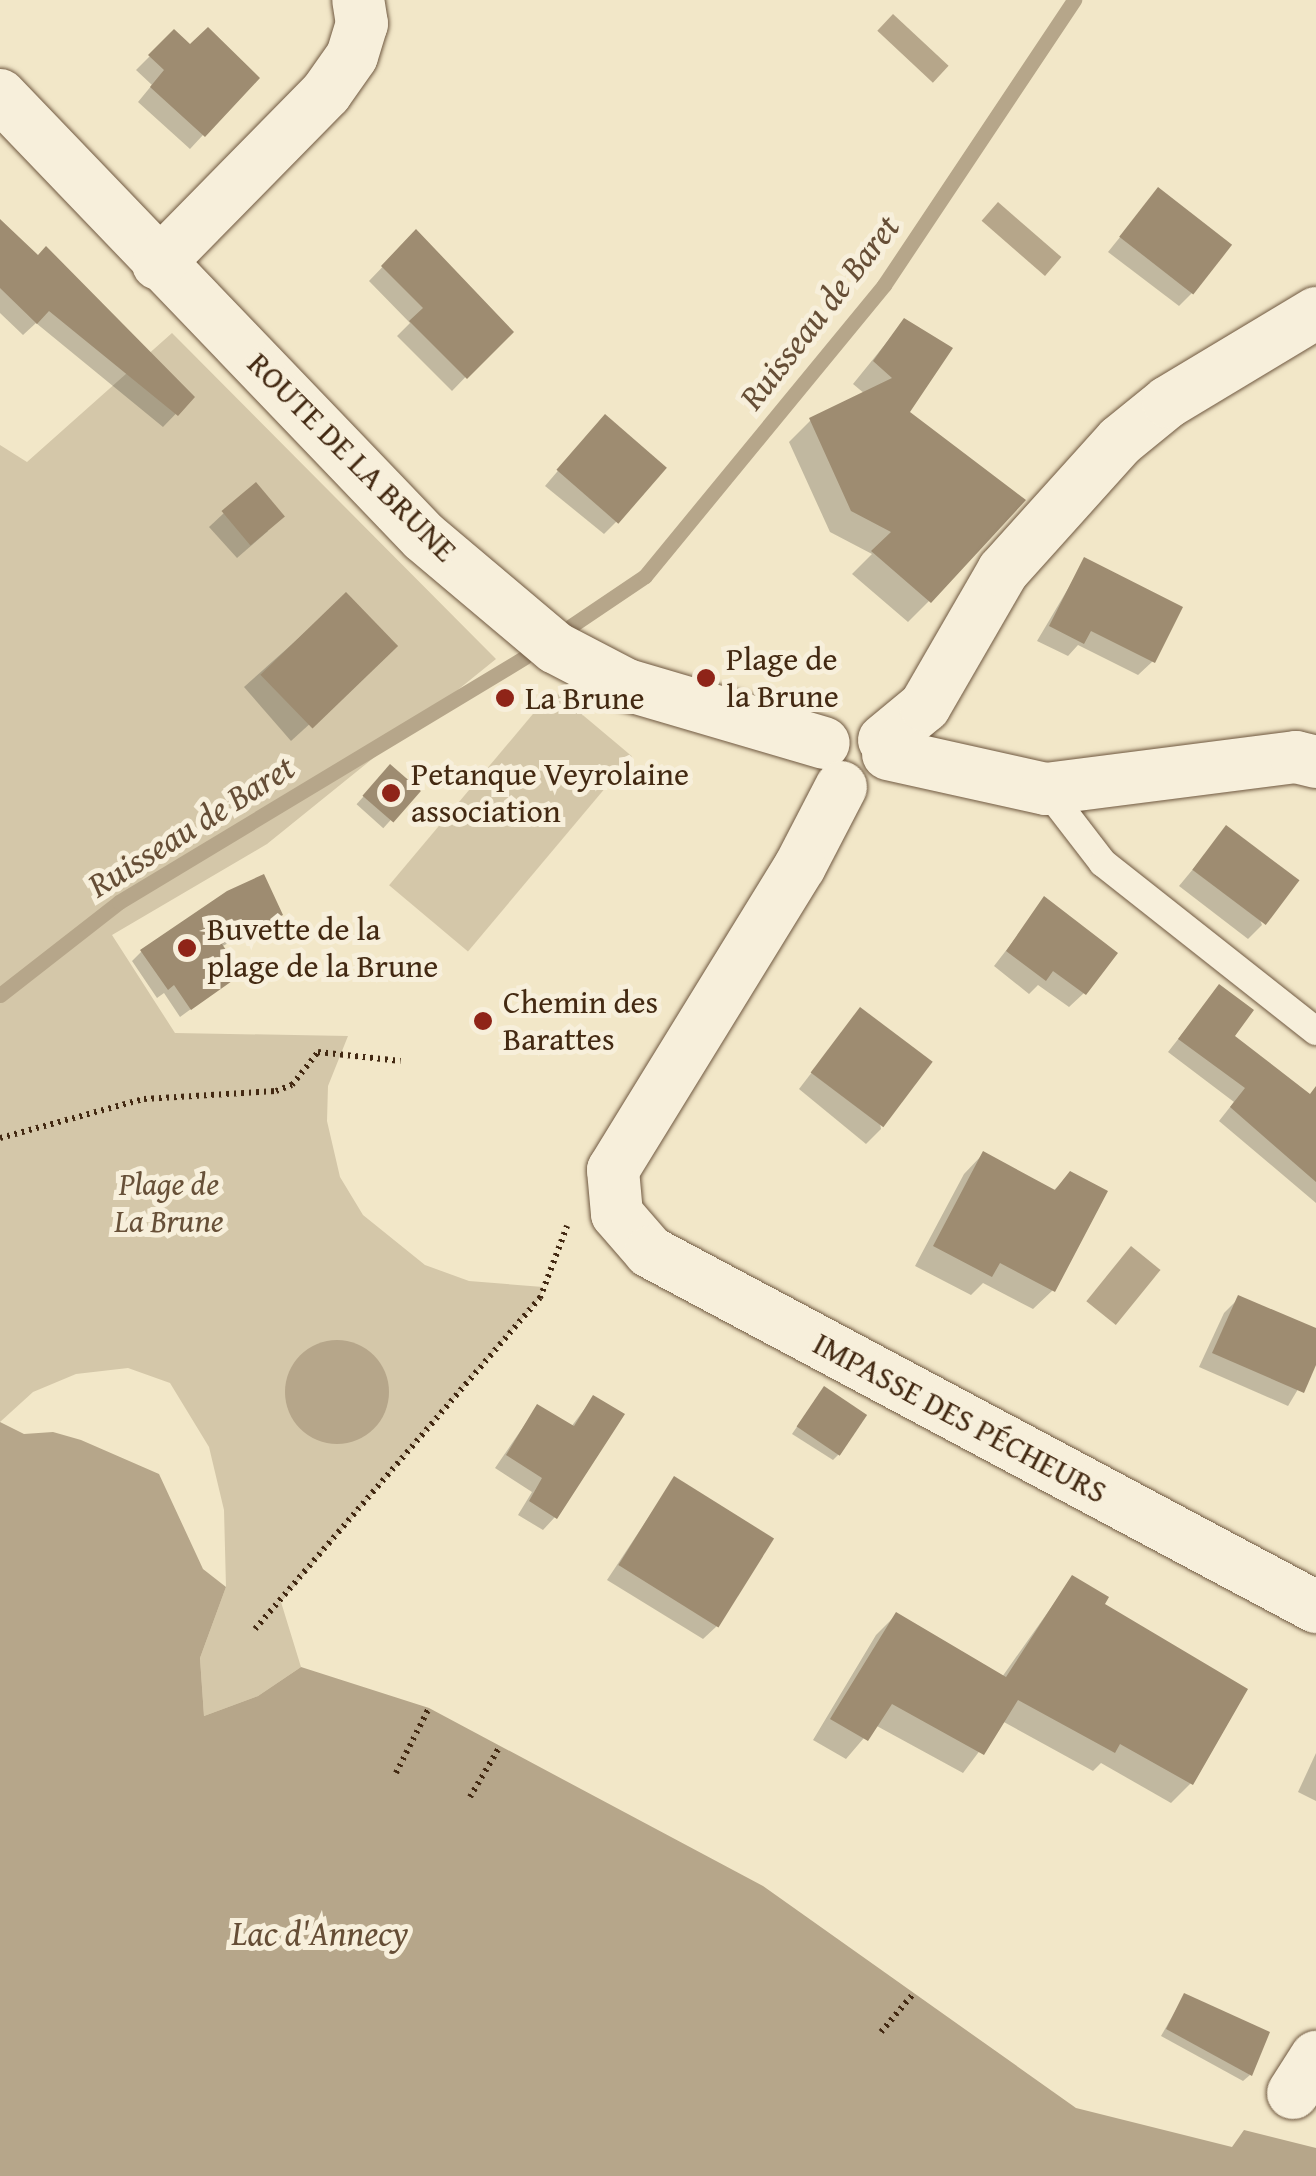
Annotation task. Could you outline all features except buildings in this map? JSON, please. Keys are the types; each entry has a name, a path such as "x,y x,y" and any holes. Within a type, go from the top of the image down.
{"street":[{"path":"158,264 326,93 352,56 362,24 358,0"},
{"name":"ROUTE DE LA BRUNE","path":"0,95 424,537 556,648 627,685 832,765"},
{"path":"832,765 871,786 886,747 925,706 1003,571 1120,441 1168,402 1316,313"},
{"path":"886,747 1046,788 1296,757 1316,762"},
{"name":"IMPASSE DES PÉCHEURS","path":"832,765 800,866 613,1170 617,1214 650,1252 1316,1607"}],"lane":[{"path":"1046,788 1102,863 1316,1031"}],"path":[{"path":"0,1138 144,1099 276,1091 292,1085 318,1052 401,1061"},
{"path":"254,1628 540,1298 567,1226"},
{"path":"396,1773 430,1708"},
{"path":"470,1797 500,1746"},
{"path":"880,2032 914,1993"}],"green space":[{"name":"Plage de La Brune","path":"172,333 496,659 267,844 112,935 175,1033 348,1036 328,1086 327,1121 340,1177 363,1215 425,1265 469,1281 543,1287 540,1298 281,1602 301,1667 258,1696 204,1716 200,1658 226,1587 224,1510 209,1447 170,1383 128,1368 76,1374 33,1392 0,1422 0,445 27,462"},
{"path":"553,690 632,756 468,952 389,885"}],"water":[{"path":"893,14 949,66 933,83 877,31"},
{"path":"998,202 1061,257 1045,276 982,221"},
{"path":"1131,1246 1161,1270 1116,1325 1086,1301"},
{"path":"337,1340 357,1344 374,1355 385,1372 389,1392 385,1412 374,1429 357,1440 337,1444 317,1440 300,1429 289,1412 285,1392 289,1372 300,1355 317,1344"},
{"name":"Lac d'Annecy","path":"0,1422 24,1434 53,1432 81,1440 159,1474 203,1569 226,1587 200,1658 204,1716 258,1696 301,1667 429,1708 763,1886 1076,2108 1232,2147 1244,2130 1316,2148 1316,2176 0,2176"}],"waterway":[{"name":"Ruisseau de Baret","path":"571,626 645,576 884,285 1074,0"},
{"name":"Ruisseau de Baret","path":"0,995 119,902 525,657"}],"place":[{"name":"Plage de la Brune","path":"706,678"},
{"name":"La Brune","path":"505,698"},
{"name":"Petanque Veyrolaine association","path":"391,793"},
{"name":"Buvette de la plage de la Brune","path":"187,948"},
{"name":"Chemin des Barattes","path":"483,1021"}]}
